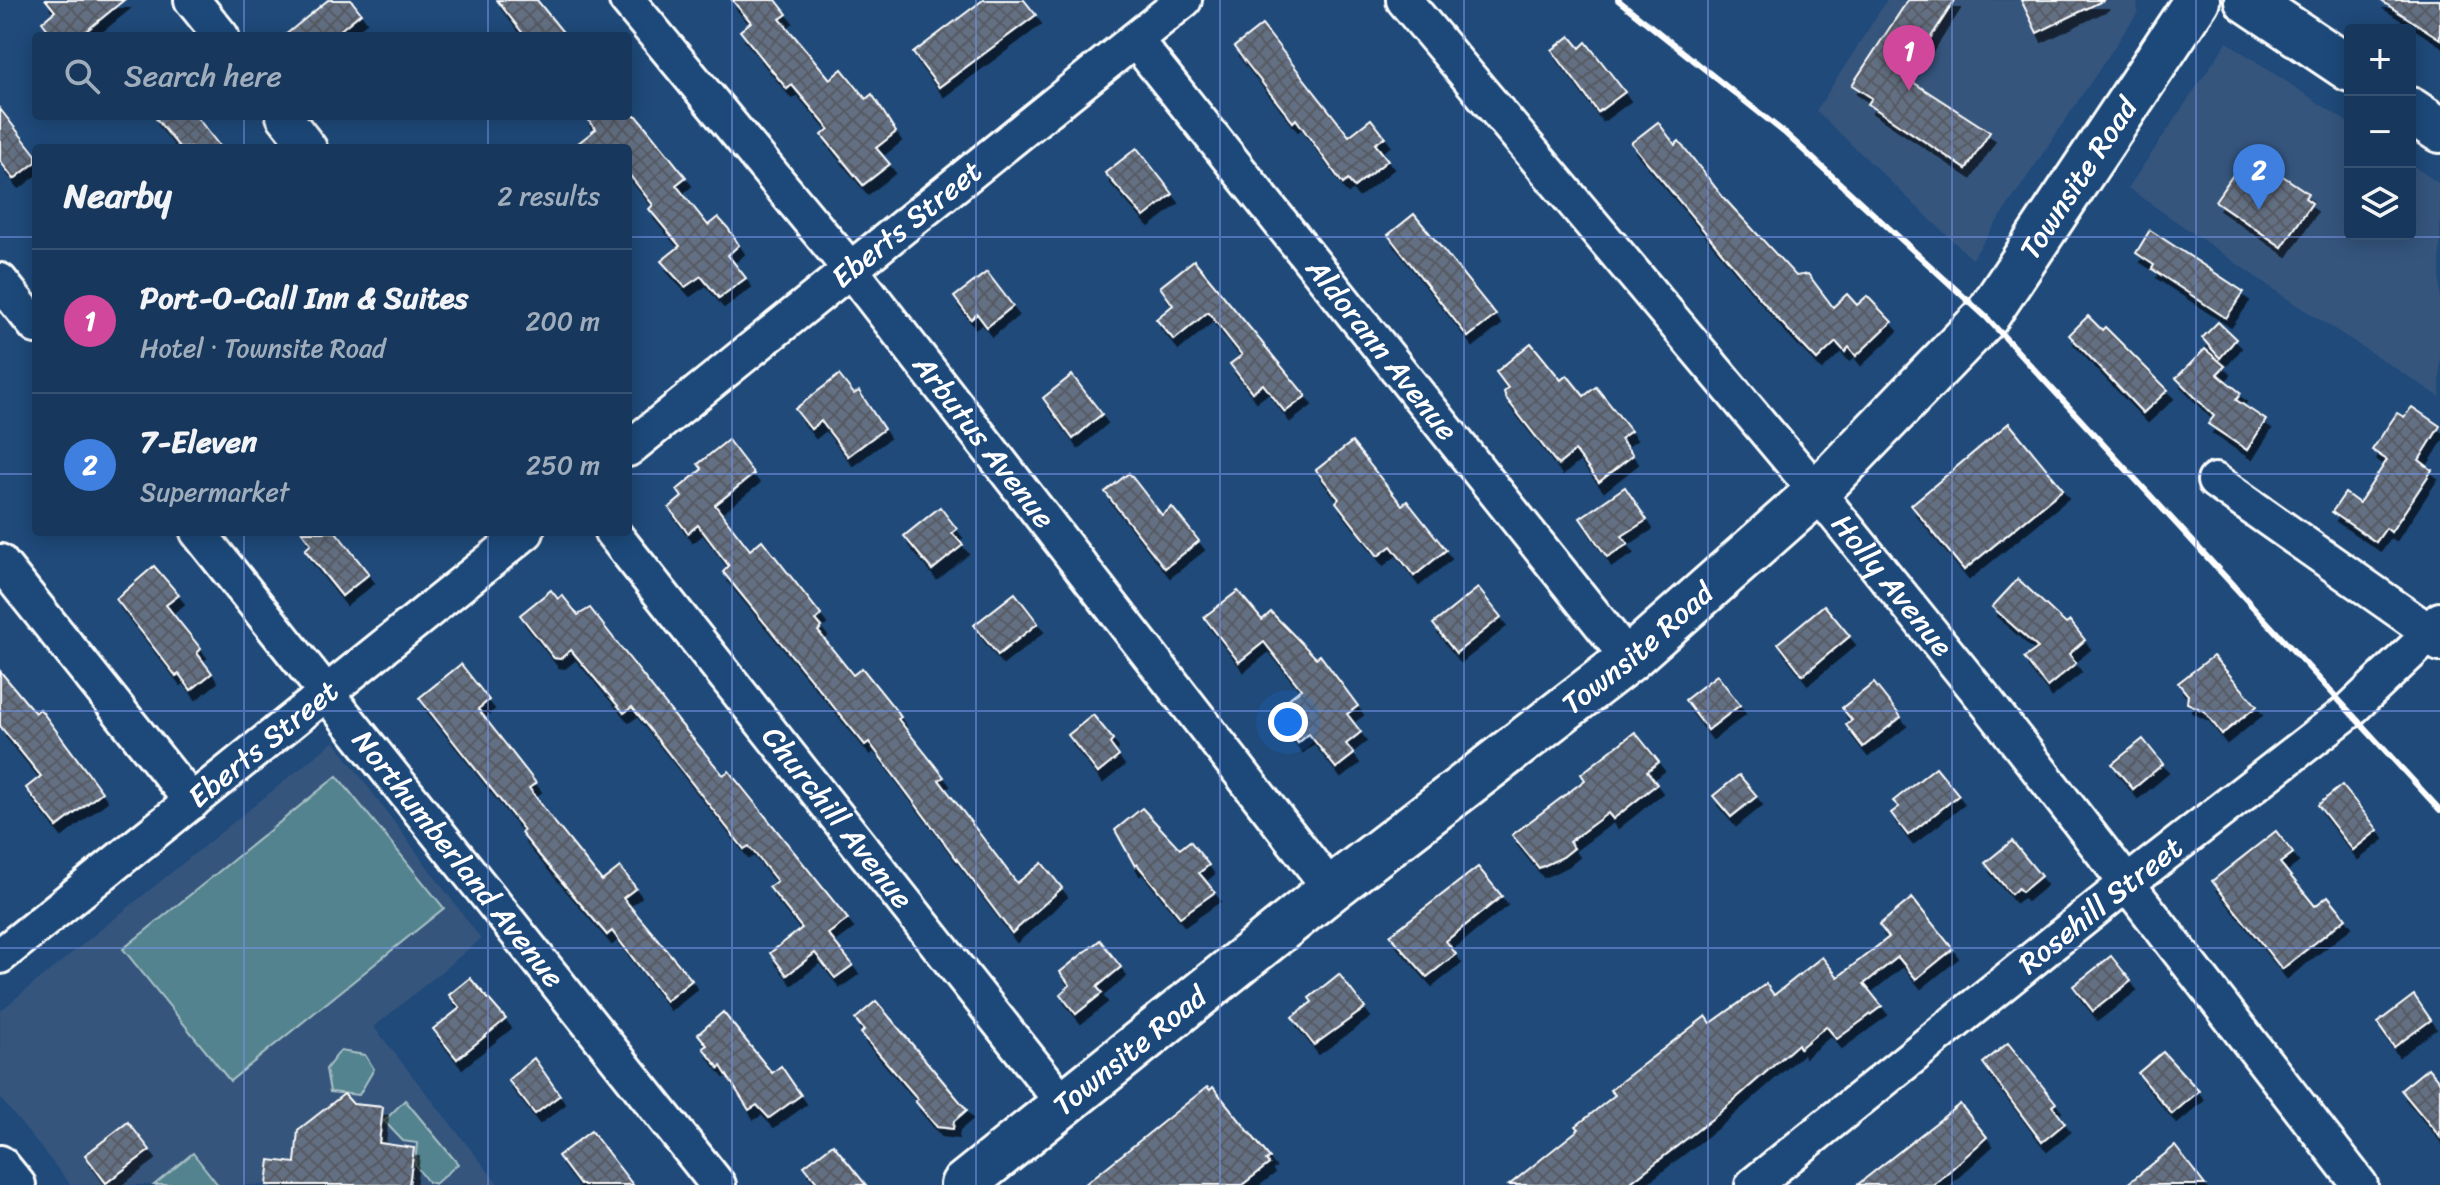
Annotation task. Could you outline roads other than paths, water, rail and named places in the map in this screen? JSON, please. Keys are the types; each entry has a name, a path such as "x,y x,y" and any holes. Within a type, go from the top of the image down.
{"street":[{"path":"192,0 218,32"},
{"name":"Arbutus Avenue","path":"627,0 850,269 1331,889"},
{"name":"Eberts Street","path":"632,446 1184,0"},
{"name":"Holly Avenue","path":"1404,0 1817,492 1982,696 2125,885 2360,1185"},
{"name":"Townsite Road","path":"963,1185 1331,889 1629,659 1817,492 1986,317 2197,0"},
{"path":"2247,0 2344,65"},
{"name":"Aldorann Avenue","path":"1135,40 1629,659"},
{"path":"2416,114 2440,130"},
{"path":"287,120 306,144"},
{"path":"0,281 32,321"},
{"path":"2215,481 2437,632"},
{"name":"Northumberland Avenue","path":"201,536 718,1185"},
{"name":"Eberts Street","path":"0,956 521,536"},
{"name":"Churchill Avenue","path":"615,536 1064,1104"},
{"path":"0,562 192,802"},
{"name":"Rosehill Street","path":"1753,1185 2125,885 2349,711 2437,632"},
{"path":"0,1163 18,1185"}],"railway":[{"path":"1618,0 1786,134 1986,317 2440,810"}],"place":[{"name":"Port-O-Call Inn & Suites","path":"1909,91"},
{"name":"7-Eleven","path":"2259,210"}]}
